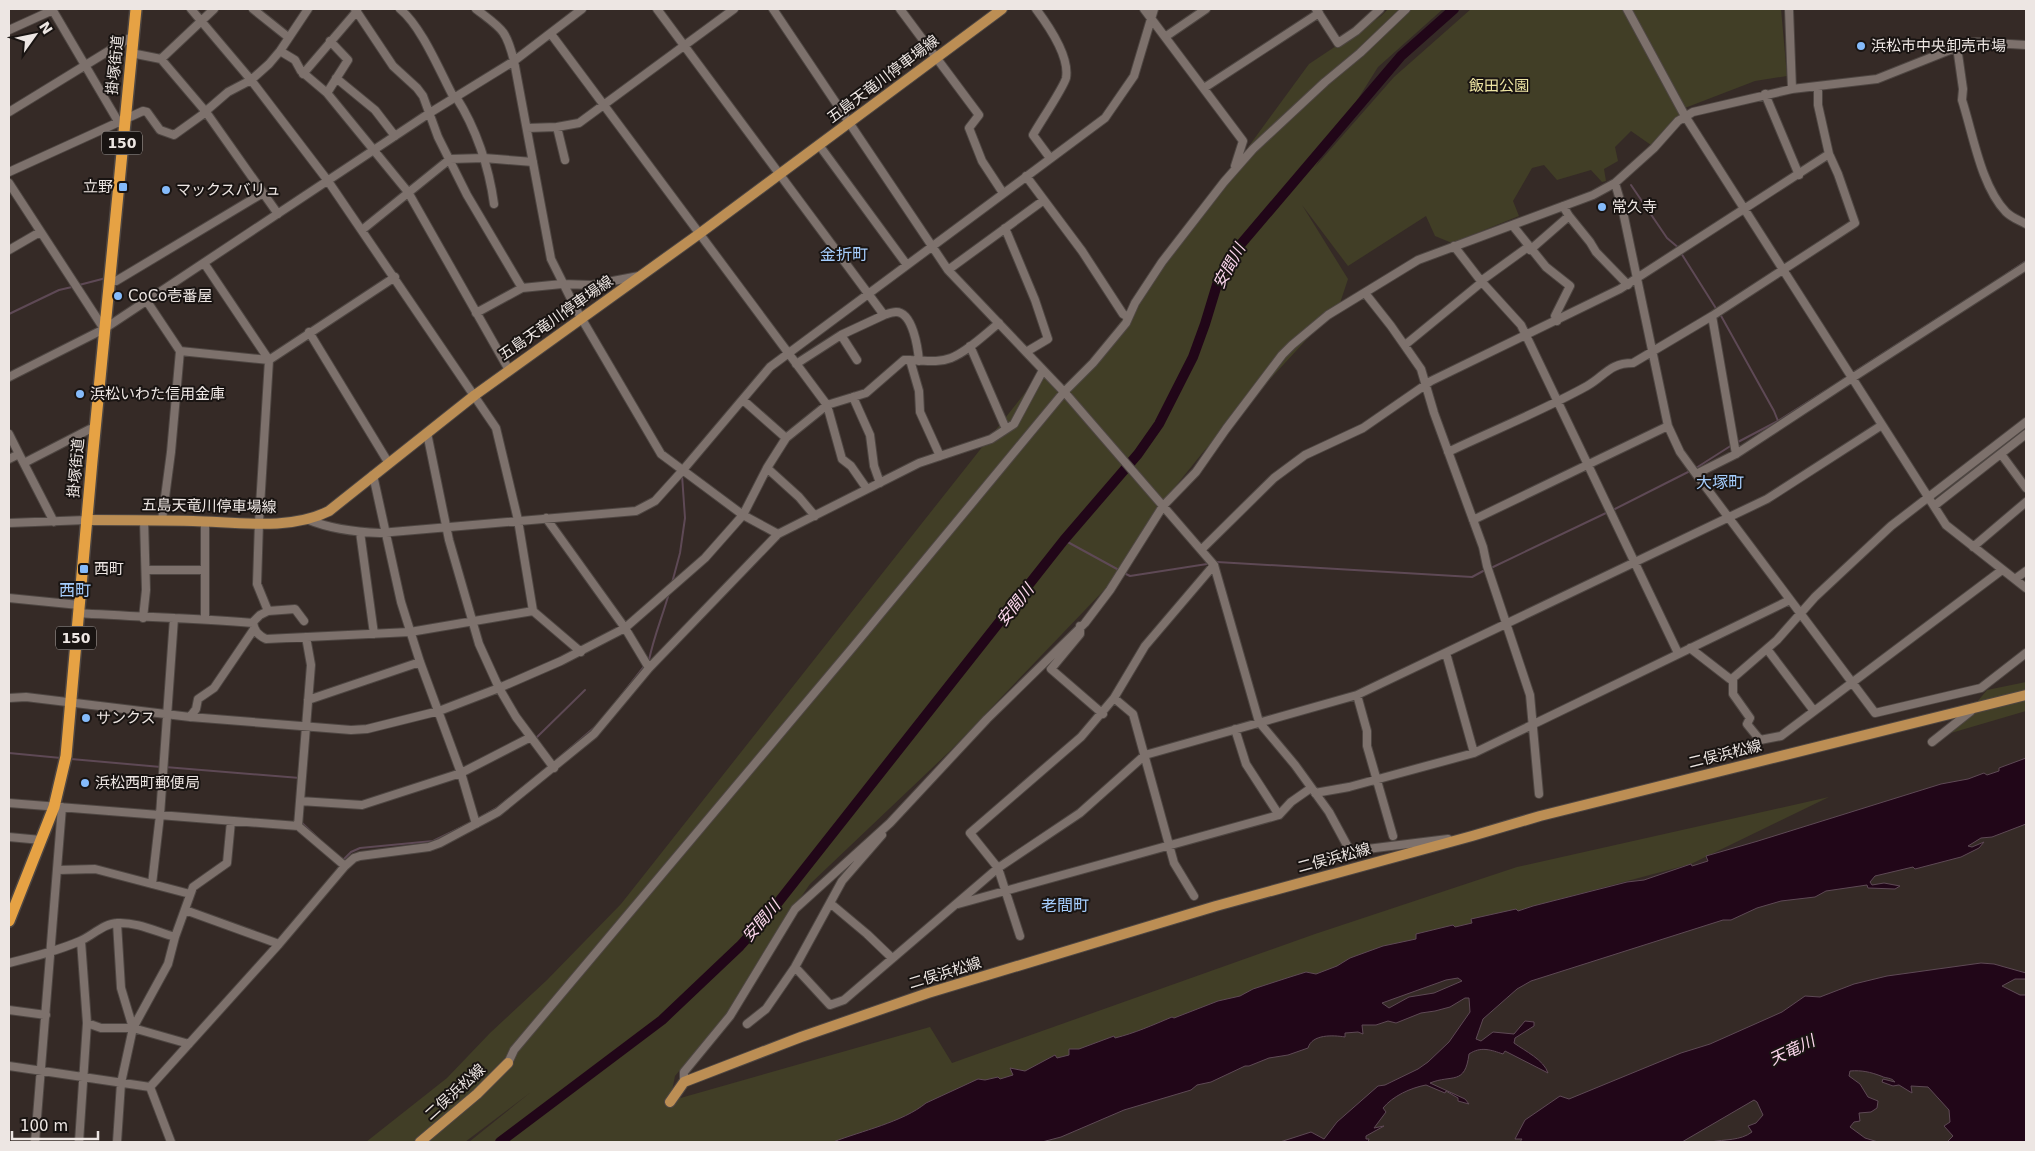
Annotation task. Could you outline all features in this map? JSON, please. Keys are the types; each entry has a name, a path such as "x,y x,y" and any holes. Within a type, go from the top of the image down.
{"highway":[{"name":"掛塚街道","path":"9,921 41,840 58,807 66,759 122,121 136,9"}],"main road":[{"name":"五島天竜川停車場線","path":"86,520 281,523 309,520 329,511 388,462 475,395 699,234 1002,9"},
{"name":"二俣浜松線","path":"684,1082 802,1037 928,993 1216,906 1540,816 2026,695"},
{"name":"二俣浜松線","path":"420,1142 476,1094 508,1063"},
{"path":"670,1102 684,1082"}],"street":[{"path":"191,9 250,80 328,181 496,428 518,520 533,611 580,652"},
{"path":"162,59 214,9"},
{"path":"253,9 288,37"},
{"path":"9,172 143,111 146,112 160,130 174,135 206,112 228,92 250,80 269,64 308,9"},
{"path":"400,9 408,15 418,30 462,107 484,158 494,204"},
{"path":"476,9 501,28 508,38 551,259 562,284 661,454 743,515 778,534"},
{"path":"9,376 104,329 428,114 514,61 582,9"},
{"path":"656,9 884,316"},
{"path":"527,128 557,127 579,123 734,9"},
{"path":"773,9 948,270 1064,392 1214,565 1259,722 1295,764 1329,812 1351,851 1472,836"},
{"path":"900,9 979,115 969,128 982,161 1003,193"},
{"path":"1036,9 1052,31 1066,66 1066,79 1033,135 1050,158"},
{"path":"1144,9 1243,141 1234,171"},
{"path":"309,520 323,526 360,532 380,532 636,511 655,501 770,367 1105,118 1134,76 1154,9"},
{"path":"1165,37 1206,9"},
{"path":"1204,88 1318,11 1338,43 1356,31 1380,9"},
{"path":"508,1063 514,1050 816,692 1064,392 1093,363 1128,317 1162,262 1253,148 1406,9"},
{"path":"1627,9 1685,116 1946,525 2026,588"},
{"path":"1789,9 1792,89"},
{"path":"9,30 55,10 86,65 122,121"},
{"path":"303,74 356,10 393,66 423,96 438,137 467,195 522,288"},
{"path":"550,34 827,405 842,458 851,466 866,489"},
{"path":"9,112 133,36"},
{"path":"327,93 348,60 330,41"},
{"path":"747,1024 766,1009 795,967 842,881 898,814 987,719 1085,623 1110,590 1162,506 1196,472 1282,355 1307,331 1328,315 1418,260 1593,195 1615,183 1654,148 1685,116 1692,112 1792,89 1877,79 1957,47 1976,42 2026,46"},
{"path":"1957,47 1963,89 1962,100 1986,179 1996,199 2006,212 2026,224"},
{"path":"280,51 295,60 303,74 327,93 408,192 509,370"},
{"path":"132,53 162,59 206,112 278,214"},
{"path":"336,78 375,110 395,136"},
{"path":"1448,452 1589,385 1611,367 1622,363 1633,363 1716,313 1855,223 1829,154 1818,105 1818,86"},
{"path":"1765,94 1798,175"},
{"path":"557,127 565,160"},
{"path":"818,145 907,265"},
{"path":"1202,549 1293,462 1305,454 1363,428 1426,384 1557,321 1637,279 1829,154"},
{"path":"362,230 450,159 484,158 533,162"},
{"path":"1026,176 1123,314 1128,317"},
{"path":"9,183 104,329"},
{"path":"1615,183 1622,207 1668,426 1680,452 1875,712 1981,688 2026,653"},
{"path":"109,279 116,281 263,192"},
{"path":"948,270 1044,200"},
{"path":"1564,206 1569,216 1596,252 1628,284"},
{"path":"1405,345 1482,281 1529,248 1569,216"},
{"path":"1513,226 1529,248 1552,272 1570,286 1555,316 1557,321"},
{"path":"1005,228 1035,300 1048,340 1026,352"},
{"path":"9,250 40,232"},
{"path":"1454,246 1521,325 1678,653"},
{"path":"204,263 268,360 257,584 268,611"},
{"path":"1696,474 1736,454 2026,266"},
{"path":"476,313 522,288 562,284 592,285 641,276"},
{"path":"180,351 268,360 394,277"},
{"path":"1365,293 1421,369 1448,452 1483,547 1487,566 1530,695 1539,794"},
{"path":"146,300 180,351 171,452 162,520"},
{"path":"796,364 842,335 895,312 900,313 905,318 917,341 919,361"},
{"path":"1716,313 1736,454"},
{"path":"9,698 26,697 71,701 190,717 351,730 367,729 439,711 499,688 580,652 625,628 704,558 743,515 767,468 786,438 827,405 866,393 904,360 919,361 950,358 970,346 999,323"},
{"path":"309,332 388,462"},
{"path":"842,335 857,360"},
{"path":"970,346 1006,429"},
{"path":"910,360 919,391 920,412 940,456"},
{"path":"150,1087 354,858 429,847 498,812 594,734 649,668 778,534 796,523 815,516 919,463 984,442 1006,429 1019,417 1043,370"},
{"path":"854,397 870,435 874,466 880,483"},
{"path":"743,400 786,438"},
{"path":"1690,648 1730,679 1733,678 1767,649 1802,614 1815,597 1891,526 2026,422"},
{"path":"795,967 830,1005 844,1000 998,868 1070,822 1145,755 1357,695 1767,499 1882,425"},
{"path":"1473,520 1668,426"},
{"path":"24,463 90,429 95,430"},
{"path":"427,432 446,526 479,644 499,688 554,768"},
{"path":"9,434 54,522"},
{"path":"1934,506 2026,434"},
{"path":"9,459 19,454"},
{"path":"2001,454 2026,488"},
{"path":"767,468 799,497 815,516"},
{"path":"373,475 401,602 420,662 461,773 476,824"},
{"path":"1973,547 2026,502"},
{"path":"546,518 625,628 649,668"},
{"path":"9,523 86,520"},
{"path":"143,618 146,590 144,520"},
{"path":"205,521 205,619"},
{"path":"360,532 374,634"},
{"path":"1020,936 998,868 970,832 1073,745 1102,714 1146,646 1214,565"},
{"path":"146,570 204,570"},
{"path":"1733,678 1733,694 1750,718 1747,724 1760,740 1781,736 2002,570"},
{"path":"2015,579 2026,571"},
{"path":"9,598 143,618 205,619 254,626"},
{"path":"956,904 1279,815 1291,802 1313,790 1349,787 1474,752 1790,600"},
{"path":"190,717 196,708 198,699 214,688 260,615 268,611 296,609 304,622"},
{"path":"254,626 259,635 266,639 374,634 410,632 533,611"},
{"path":"152,884 160,815 174,618"},
{"path":"1080,626 1080,634 1051,669 1102,714"},
{"path":"298,826 302,801 302,778 311,665 306,637"},
{"path":"1767,649 1814,711"},
{"path":"1446,653 1474,752"},
{"path":"308,700 420,662"},
{"path":"1357,695 1366,723 1367,746 1393,836"},
{"path":"1114,698 1133,714 1174,863 1194,896"},
{"path":"1932,742 1977,707"},
{"path":"1235,729 1246,764 1279,815"},
{"path":"302,801 362,805 461,773 531,737"},
{"path":"9,803 298,826 345,866"},
{"path":"35,1142 58,870 58,807"},
{"path":"684,1082 684,1072 730,1016 795,910 898,814"},
{"path":"117,1142 121,1083 133,1028 168,964 175,937 193,887 227,863 231,821"},
{"path":"9,837 41,840"},
{"path":"58,870 96,869 190,894"},
{"path":"830,903 892,958"},
{"path":"185,910 279,944"},
{"path":"9,963 51,952 81,941 106,926 117,923 130,924 175,937"},
{"path":"117,923 121,988 133,1028"},
{"path":"79,1142 87,1023 81,941"},
{"path":"9,1010 46,1015"},
{"path":"87,1023 101,1028 133,1028 189,1044"},
{"path":"9,1066 150,1087"},
{"path":"150,1087 171,1142"}],"green space":[{"name":"飯田公園","path":"1388,9 1443,9 1378,67 1315,167 1394,77 1471,9 1781,9 1787,76 1755,81 1677,111 1680,115 1651,145 1631,131 1615,147 1618,161 1604,169 1606,181 1602,182 1591,170 1557,180 1544,165 1532,168 1513,201 1519,216 1452,243 1435,236 1426,216 1348,266 1302,205 1348,279 1340,303 1204,451 1154,513 1107,587 950,751 810,884 783,923 726,1015 675,1076 670,1101 930,1027 952,1063 1315,934 1517,867 1829,797 1691,864 1556,900 835,1142 469,1142 531,1092 465,1142 366,1142 447,1078 621,904 1043,370 1067,395 1309,64 1381,16"},
{"path":"2026,682 2026,711 1951,733 1987,690"}],"water":[{"path":"2026,758 2026,824 1992,837 1981,838 1968,846 1972,847 1984,842 1979,848 1961,857 1915,869 1913,867 1875,876 1870,882 1872,885 1884,883 1900,886 1895,889 1868,888 1867,885 1826,891 1815,897 1781,901 1757,908 1731,920 1723,920 1531,981 1517,989 1483,1019 1476,1039 1481,1041 1493,1032 1514,1034 1525,1021 1534,1022 1534,1026 1515,1038 1514,1043 1543,1064 1548,1073 1505,1051 1503,1054 1494,1051 1478,1050 1469,1054 1467,1064 1461,1075 1430,1083 1465,1099 1469,1104 1458,1101 1458,1098 1446,1091 1445,1093 1426,1085 1414,1088 1397,1096 1383,1108 1386,1112 1374,1128 1384,1126 1366,1136 1366,1139 1369,1139 1368,1142 1280,1142 1311,1132 1324,1139 1337,1122 1378,1086 1385,1085 1428,1062 1449,1042 1470,1012 1469,998 1465,998 1450,1007 1421,1013 1396,1023 1388,1021 1376,1025 1362,1025 1363,1034 1358,1032 1345,1033 1345,1037 1324,1036 1318,1038 1310,1043 1308,1048 1245,1066 1211,1082 1197,1085 1191,1090 1124,1110 1061,1137 1042,1142 833,1142 906,1116 926,1103 978,1079 985,1080 998,1077 1000,1079 1013,1075 1010,1068 1025,1071 1055,1055 1057,1058 1069,1055 1069,1049 1079,1049 1114,1036 1115,1038 1130,1034 1172,1017 1174,1018 1218,1001 1240,996 1253,989 1306,972 1316,974 1337,966 1350,958 1383,946 1416,939 1416,934 1453,925 1455,927 1472,923 1471,919 1516,909 1518,911 1627,882 1644,880 1691,864 1692,866 1708,861 1706,856 1941,784 1968,779 1984,773 1987,775 1999,771 1999,768","holes":["1458,978 1462,981 1434,993 1409,997 1389,1008 1382,1003 1446,980"]},
{"name":"天竜川","path":"1981,963 1994,964 2026,973 2026,979 2015,979 2002,986 2020,995 2026,995 2026,1142 1947,1142 1953,1136 1944,1126 1950,1122 1949,1110 1928,1087 1911,1086 1912,1093 1899,1085 1893,1086 1882,1082 1883,1079 1895,1082 1893,1080 1862,1071 1850,1071 1849,1076 1860,1084 1868,1097 1878,1101 1877,1108 1871,1112 1859,1113 1860,1121 1854,1122 1850,1127 1865,1138 1878,1142 1711,1142 1737,1138 1752,1132 1748,1126 1756,1123 1763,1115 1757,1102 1754,1100 1682,1142 1520,1142 1522,1139 1515,1139 1525,1120 1560,1096 1569,1099 1681,1053 1710,1044 1782,1012 1805,996 1820,997 1854,984 1887,976"}],"waterway":[{"name":"安間川","path":"500,1142 662,1020 740,946 769,914 1064,540 1138,454 1159,424 1193,357 1219,278 1241,244 1401,56 1454,9"},
{"path":"1631,185 1667,238 1680,249"},
{"path":"1681,253 1717,310"},
{"path":"2005,275 2026,261"},
{"path":"79,285 106,278"},
{"path":"9,314 59,290 72,287"},
{"path":"1854,372 1968,299"},
{"path":"1720,314 1778,421"},
{"path":"1736,443 1778,421 1825,391"},
{"path":"1696,468 1732,445"},
{"path":"1613,510 1692,470"},
{"path":"672,583 680,553 685,518 682,475"},
{"path":"1491,568 1606,513"},
{"path":"1064,540 1117,569"},
{"path":"1217,562 1472,577 1485,570"},
{"path":"1126,574 1130,576 1207,564"},
{"path":"649,660 669,593"},
{"path":"612,707 645,665"},
{"path":"535,739 585,690"},
{"path":"554,762 596,726"},
{"path":"9,753 61,758"},
{"path":"71,759 161,767"},
{"path":"479,818 498,807 549,766"},
{"path":"165,767 300,778"},
{"path":"301,822 319,839"},
{"path":"342,859 360,848 433,841 470,823"}],"place":[{"name":"浜松市中央卸売市場","path":"1861,46"},
{"name":"立野","path":"123,187"},
{"name":"マックスバリュ","path":"166,190"},
{"name":"常久寺","path":"1602,207"},
{"name":"CoCo壱番屋","path":"118,296"},
{"name":"浜松いわた信用金庫","path":"80,394"},
{"name":"西町","path":"84,569"},
{"name":"サンクス","path":"86,718"},
{"name":"浜松西町郵便局","path":"85,783"}],"district":[{"name":"金折町","path":"844,254"},
{"name":"大塚町","path":"1720,482"},
{"name":"西町","path":"75,590"},
{"name":"老間町","path":"1065,905"}]}
